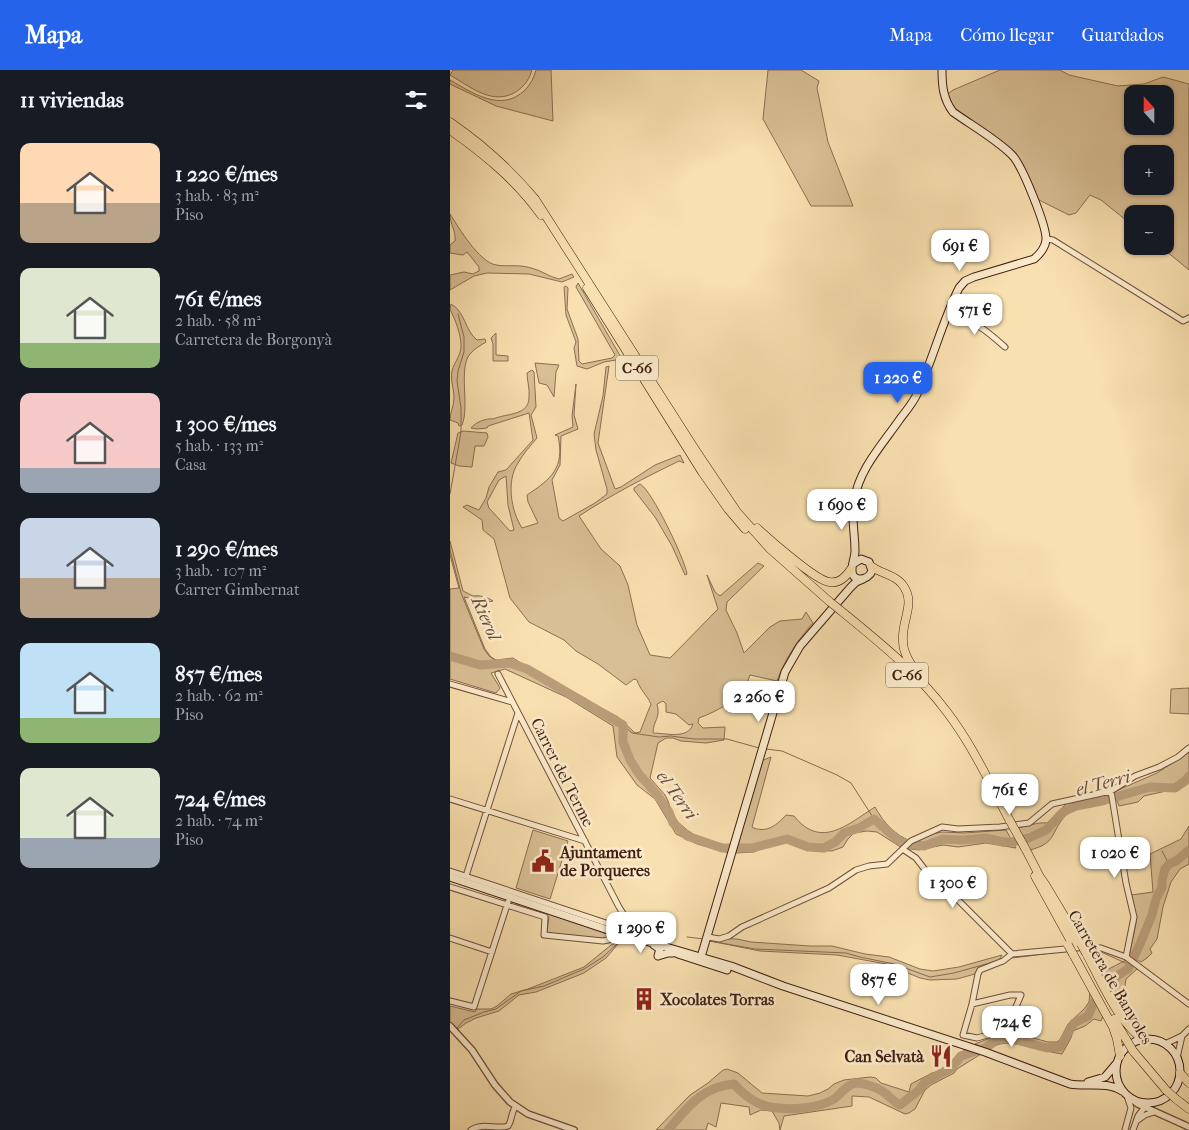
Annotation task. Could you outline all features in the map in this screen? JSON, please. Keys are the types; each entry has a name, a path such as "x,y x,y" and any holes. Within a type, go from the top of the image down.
{"highway":[{"name":"C-66","path":"450,122 498,159 535,198 700,458 737,512 770,549 911,678 940,711 966,748 1008,821"},
{"name":"C-66","path":"450,130 498,167 530,200 561,246 697,464 728,509 774,560 829,604"},
{"path":"737,512 746,517 771,541 821,580 834,582 840,580 853,569"},
{"path":"871,566 894,576 905,589 909,603 903,635 904,651 926,687"},
{"name":"C-66","path":"838,612 895,658 926,687 947,712 968,744 1051,905 1127,1039 1167,1089 1189,1105"},
{"path":"1022,848 1046,884 1074,944"},
{"path":"1079,954 1129,1029 1143,1040"},
{"path":"1079,954 1113,1027 1120,1056"},
{"path":"1180,1073 1189,1083"},
{"name":"C-66","path":"1177,1097 1189,1109"}],"main road":[{"path":"850,588 855,547 853,529 854,504 859,482 868,463 916,396 956,294 965,281 1034,259 1044,248 1046,239 1043,224 1018,162 1006,150 953,112 944,98 942,70"},
{"path":"702,956 778,696 790,662 800,646 850,588 856,582 871,574 869,562 858,554 855,547"},
{"path":"853,569 858,560 864,560"},
{"path":"853,569 858,579 864,579"},
{"path":"450,877 636,935 679,953"},
{"path":"610,927 619,935 660,951 702,956 783,986 969,1046 1070,1084 1109,1086 1146,1105 1160,1101 1170,1094 1177,1084 1180,1073 1177,1058 1172,1050 1158,1041 1143,1040 1129,1045 1120,1056 1117,1064 1116,1078 1127,1095"},
{"path":"636,935 660,951"},
{"path":"660,951 665,948 737,973 783,986"},
{"path":"702,956 705,961 737,973"},
{"path":"997,1056 1080,1082 1096,1080 1105,1076 1117,1064"}],"street":[{"path":"1046,239 1053,240 1183,321 1189,318"},
{"path":"947,318 958,317 973,322 987,331 1005,347"},
{"name":"Carrer del Terme","path":"498,674 620,909 636,935"},
{"path":"450,684 512,702"},
{"path":"466,876 518,713"},
{"path":"514,730 524,725"},
{"path":"707,941 728,936 742,927 829,888 856,870 887,864 912,841 942,827 958,829 1029,824 1052,804 1111,791 1135,776 1178,757 1189,748"},
{"path":"1111,791 1126,883 1134,917 1127,958"},
{"path":"450,799 585,841"},
{"path":"566,835 577,827"},
{"path":"904,850 916,858 936,884 952,894 1012,954"},
{"path":"450,871 610,927 620,920 622,914 620,909"},
{"path":"450,887 545,917 544,935 603,941 613,939 619,935"},
{"path":"450,1001 474,1007 510,897"},
{"path":"450,938 492,952"},
{"path":"960,1044 980,970 1003,961 1012,954 1087,947 1101,948 1127,958 1189,1004"},
{"path":"963,1035 977,1038 1006,1030 1021,995 1010,995 972,1004"},
{"path":"450,1026 477,1056 498,1089 516,1106 537,1118 574,1130"},
{"path":"1165,1044 1182,1036 1189,1029"},
{"path":"1177,1058 1182,1036"},
{"path":"1125,1130 1131,1108 1127,1095"},
{"path":"1133,1130 1146,1105 1154,1112 1189,1127"},
{"path":"471,1130 476,1127 502,1129 507,1127 510,1123 512,1111 516,1106"},
{"path":"1136,1122 1145,1115 1154,1112"}],"shaded area":[{"path":"453,70 532,70 527,81 519,90 504,97 496,97 480,92 450,75"},
{"path":"536,70 551,70 553,121 496,106 450,84 450,80 478,95 497,100 506,100 516,97 529,86"},
{"path":"768,70 801,70 819,81 817,88 828,142 853,206 811,206 763,119"},
{"path":"1000,70 1060,70 1069,75 1118,86 1124,86 1124,135 1174,135 1174,85 1131,85 1144,84 1163,77 1189,84 1189,270 1171,255 1174,255 1174,205 1124,205 1124,219 1101,200 1090,195 1076,213 1069,215 1035,198 1018,157 951,106 945,96 953,90"},
{"path":"450,214 470,244 490,263 500,266 527,267 559,279 572,274 574,277 562,282 529,274 487,273 474,276 450,290 450,275 464,272 473,274 479,271 479,267 467,252 463,255 450,253 450,245 455,241 455,237"},
{"path":"578,283 622,359 604,362 587,369 577,366 574,348 576,342 566,315 564,287 566,286 568,288 567,309 578,339 579,361 582,364 612,358 615,355 576,287"},
{"path":"451,304 459,311 473,336 477,340 485,339 486,342 472,352 467,360 464,378 464,417 462,425 459,426 458,423 450,420 454,398 451,378 452,371 461,346 459,331 450,309"},
{"path":"496,333 496,355 508,356 508,361 493,361 491,338"},
{"path":"535,363 559,365 556,372 554,397 547,385 539,383"},
{"path":"609,366 598,443 615,489 655,465 680,455 684,463 679,461 653,474 579,516 601,549 620,566 628,585 637,625 650,655 670,658 718,609 707,575 715,592 720,596 758,563 764,566 727,602 726,610 744,653 770,627 780,621 802,619 806,612 813,623 792,650 777,681 750,675 747,683 736,697 723,707 699,718 698,723 703,728 725,727 724,740 706,743 666,738 658,743 650,778 665,795 672,813 678,822 696,836 731,847 729,853 697,844 676,834 655,799 637,785 617,757 613,726 566,697 505,669 491,673 500,688 496,693 450,679 450,589 459,588 450,555 450,541 463,591 473,596 488,598 493,601 487,602 464,597 485,649 491,657 496,660 513,658 557,685 618,717 635,733 640,732 651,704 637,680 634,679 626,685 598,664 576,651 564,640 529,622 510,598 494,539 483,530 482,520 463,507 467,505 479,510 498,472 506,470 533,440 529,413 488,426 487,428 471,428 481,421 516,413 525,408 528,403 529,394 527,373 532,370 534,372 536,407 531,415 537,438 514,470 511,487 515,513 522,528 538,523 528,502 527,495 543,484 558,465 560,447 558,436 555,435 573,427 572,416 576,384 574,415 578,429 561,436 560,465 552,480 559,518 563,521 607,494 594,434 603,396 606,367","holes":["506,476 508,505 514,530 510,531 489,508 487,502 499,480","663,701 666,704 666,712 676,714 689,725 693,724 690,729 681,734 653,733 658,713 657,704"]},
{"path":"463,431 487,433 488,437 484,446 475,446 472,467 451,463 458,433"},
{"path":"640,484 652,499 667,526 687,574 685,575 672,546 655,517 634,490"},
{"path":"1189,688 1189,714 1170,713 1171,689"},
{"path":"1189,752 1189,778 1175,789 1144,796 1138,802 1119,806 1117,800 1076,808 1060,822 1049,841 1030,850 1018,828 1047,823 1067,803 1109,794 1157,773"},
{"path":"771,757 752,827 754,828 767,829 772,827 786,815 794,816 804,826 824,833 845,826 875,807 890,828 900,836 913,842 942,832 965,833 1006,830 1016,848 986,843 958,847 943,845 919,850 902,848 877,832 867,831 854,833 843,847 832,851 807,850 788,842 774,843 754,852 736,853 761,761"},
{"path":"1189,826 1189,864 1180,869 1171,882 1163,907 1157,939 1150,949 1152,953 1141,962 1133,957 1130,951 1136,923 1131,895 1153,892 1150,854 1181,839"},
{"path":"533,830 568,841 550,899 516,888"},
{"path":"517,903 613,935 607,938 591,939 547,933 549,917 516,906"},
{"path":"711,938 832,946 865,954 889,957 920,969 933,971 959,967 1002,955 998,962 979,969 975,974 957,979 930,980 920,978 886,964 837,955 760,951 710,941"},
{"path":"628,939 618,944 606,958 584,973 536,992 519,995 499,1011 476,1018 458,1029 450,1022 450,1006 475,1012 477,1009 491,1009 511,994 584,967 611,945"},
{"path":"1126,960 1138,968 1126,979 1125,986 1115,997 1101,973"},
{"path":"1090,993 1103,1016 1101,1021 1094,1019 1085,1026 1073,1031 1062,1054 1006,1043 995,1046 990,1050 975,1044 1008,1031 1048,1042 1057,1042 1068,1024 1089,1002"},
{"path":"965,1049 981,1054 957,1069 954,1073 931,1085 925,1090 915,1109 909,1113 905,1114 869,1097 852,1096 852,1106 784,1116 780,1130 779,1123 772,1111 761,1110 750,1115 749,1107 721,1103 716,1127 708,1123 706,1130 656,1130 690,1095 723,1070 727,1069 738,1073 762,1093 808,1096 820,1093 844,1080 870,1077 876,1078 881,1083 909,1092 911,1084 932,1073 942,1071"}],"waterway":[{"name":"Rierol","path":"450,494 461,432 461,408 457,381 464,352 464,337 458,314"},
{"name":"Rierol","path":"450,550 461,593 484,649 489,656 499,663"},
{"name":"el Terri","path":"450,656 480,665 510,663 527,669 623,725 623,742 630,760 669,812 673,823 687,836 722,848 752,848 787,839 808,847 824,848 835,842 844,833 859,828 874,819 904,843 924,846 943,839 986,838 1012,842 1029,838 1046,830 1063,812 1076,806 1102,801 1150,787 1175,788 1189,776"},
{"path":"623,725 632,733 659,737 727,739 759,748"},
{"path":"766,749 782,751 851,783 874,819"},
{"path":"1110,985 1117,976 1128,969 1140,944 1162,887 1165,869 1189,850"},
{"path":"1162,851 1169,864"},
{"path":"687,937 704,939"},
{"path":"710,941 755,949 846,953 894,964 930,977 954,973 997,961"},
{"path":"457,1028 464,1020 496,1009 521,991 544,986 584,969 603,957 619,942"},
{"path":"1090,950 1099,951 1130,965"},
{"path":"1012,958 1068,951"},
{"path":"668,1130 689,1106 705,1094 713,1089 734,1084 754,1101 775,1108 786,1109 817,1106 834,1099 847,1087 856,1083 873,1087 900,1105 919,1090 925,1082 951,1068 961,1056 985,1048 996,1040 1009,1038 1047,1048 1060,1047 1074,1023 1088,1016 1094,1002"}],"place":[{"name":"Ajuntament de Porqueres","path":"543,861"},
{"name":"Xocolates Torras","path":"644,999"},
{"name":"Can Selvatà","path":"941,1056"}]}
